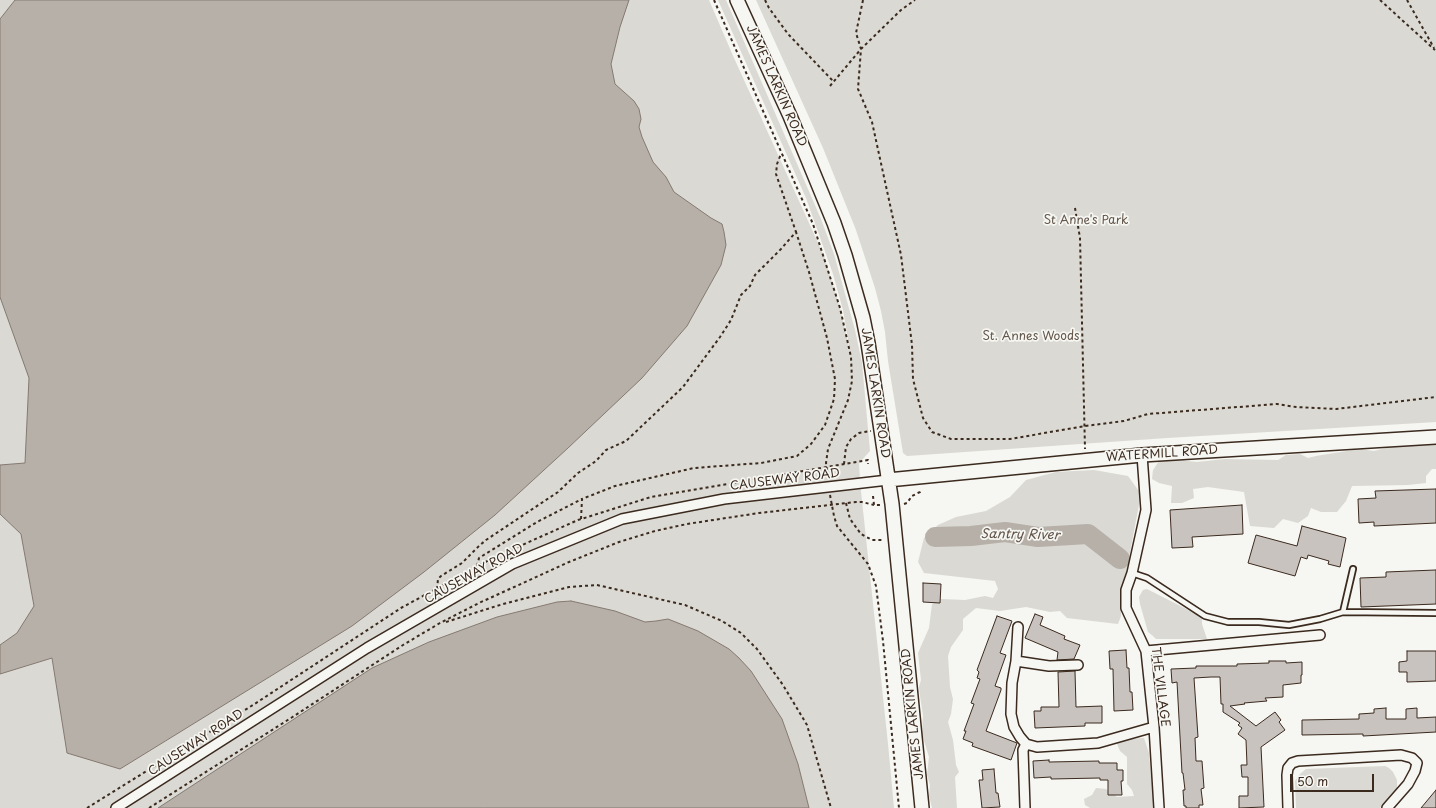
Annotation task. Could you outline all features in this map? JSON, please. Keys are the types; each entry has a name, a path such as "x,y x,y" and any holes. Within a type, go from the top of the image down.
{"main road":[{"name":"JAMES LARKIN ROAD","path":"737,0 793,123 834,223 863,318 888,480 922,808"},
{"name":"WATERMILL ROAD","path":"888,480 1142,455 1436,437"}],"street":[{"name":"THE VILLAGE","path":"1142,455 1146,510 1132,573 1126,590 1126,608 1146,651 1154,727 1159,808"},
{"name":"CAUSEWAY ROAD","path":"116,808 367,648 512,564 622,519 724,499 888,480"},
{"path":"1018,627 1016,661 1012,682 1011,714 1014,727 1026,744 1037,747 1098,742 1154,727"},
{"path":"1146,651 1320,635"},
{"path":"1016,661 1049,666 1078,665"},
{"path":"1025,808 1024,750 1026,744"},
{"path":"1288,808 1287,775 1288,768 1292,763 1298,761 1401,755 1412,758 1416,763 1415,771 1408,784 1387,808"}],"lane":[{"path":"1343,612 1353,569"},
{"path":"1132,573 1147,578 1205,616 1228,622 1259,622 1289,625 1320,619 1343,612 1436,613"}],"path":[{"path":"714,0 813,224 840,308 850,357 852,381 848,400 828,449 827,471"},
{"path":"765,0 788,34 834,82"},
{"path":"863,0 856,33 861,49 858,89 872,122 901,255 912,345 913,379 923,418 932,432 951,439 1010,439 1124,421 1148,414 1277,404 1296,407 1336,409 1436,397"},
{"path":"830,86 861,49 901,10 915,0"},
{"path":"1380,0 1436,51"},
{"path":"1407,0 1436,51"},
{"path":"477,566 479,558 537,522 582,499 615,486 694,468 761,463 797,456 811,444 825,425 834,399 835,379 827,338 810,272 776,174 777,164 781,153"},
{"path":"1074,208 1080,238 1086,460"},
{"path":"437,589 438,579 441,576 462,562 486,540 558,492 578,473 596,461 606,450 626,441 683,387 731,320 742,295 750,286 755,275 782,249 796,232"},
{"path":"844,464 846,447 851,439 863,432 881,429"},
{"path":"826,467 868,460 868,464"},
{"path":"904,504 907,504 912,496 920,492 920,489"},
{"path":"873,496 874,505"},
{"path":"831,497 838,526 868,564 876,586 885,657 898,808"},
{"path":"581,519 582,499"},
{"path":"846,502 850,519 861,534 872,540 895,539"},
{"path":"149,808 440,623 515,585 619,542 655,531 687,524 759,513 846,502 862,502 880,505"},
{"path":"440,623 504,604 570,587 598,585 685,605 722,621 741,633 757,649 783,685 807,725 831,808"}],"green space":[{"path":"0,0 709,0 824,256 840,308 850,351 843,310 833,274 806,198 718,0 726,0 821,219 834,254 855,330 862,363 870,451 862,460 859,461 860,482 894,808 0,808"},
{"name":"St Anne's Park","path":"756,0 1436,0 1436,422 1167,438 907,456 903,453 881,311 856,230 823,148"},
{"path":"1436,442 1436,469 1432,469 1426,476 1426,483 1408,485 1352,486 1346,501 1337,512 1321,512 1311,508 1308,516 1298,523 1283,519 1274,528 1250,526 1244,492 1208,487 1193,489 1194,498 1182,503 1171,503 1172,486 1159,483 1152,479 1153,470 1159,461 1178,460 1197,462 1225,459 1278,460 1286,455 1300,454 1308,458 1359,449 1374,451 1390,447"},
{"path":"1094,470 1128,476 1141,494 1121,600 1121,616 1118,624 1067,618 1060,611 1050,612 1026,607 1000,611 976,608 963,619 963,630 951,647 948,656 950,687 953,699 951,714 948,722 953,740 956,765 959,772 955,777 957,808 932,808 929,796 930,785 927,775 929,757 922,734 923,715 919,687 921,680 918,653 929,628 932,604 941,599 965,600 985,596 993,598 998,589 995,581 924,573 918,562 924,538 938,525 956,517 986,511 1010,497 1026,480 1056,472"},
{"path":"1147,589 1202,617 1202,624 1207,639 1156,639 1148,632 1140,604 1139,597 1143,590"},
{"path":"1144,738 1149,753 1154,808 1090,808 1085,805 1084,799 1092,795 1096,788 1106,789 1117,797 1134,796 1132,790 1127,784 1127,757 1120,751 1117,744 1123,740"},
{"path":"1385,766 1393,772 1397,780 1397,788 1380,808 1296,808 1295,781 1306,769"}],"shaded area":[{"path":"15,0 629,0 620,27 611,64 615,84 634,101 639,109 641,119 639,127 653,162 666,177 674,192 722,224 726,245 721,265 687,326 642,378 495,515 424,572 352,626 120,769 67,753 52,658 0,674 0,645 17,633 34,606 21,534 0,514 0,465 25,463 29,378 0,297 0,19"},
{"path":"571,601 615,611 645,622 668,619 698,631 729,649 751,671 782,719 798,764 809,808 158,808 372,668 429,642 497,617 557,602"}],"building":[{"path":"1436,489 1436,523 1374,526 1374,522 1359,523 1358,499 1376,498 1375,491"},
{"path":"1242,505 1243,534 1192,537 1193,547 1172,548 1170,510"},
{"path":"1302,526 1346,538 1340,567 1328,564 1329,561 1308,555 1307,559 1301,557 1295,576 1248,563 1256,535 1297,546"},
{"path":"1436,570 1436,604 1361,607 1360,578 1386,577 1386,572"},
{"path":"923,583 941,584 940,603 923,602"},
{"path":"1035,614 1043,617 1040,625 1065,636 1064,639 1080,645 1074,659 1057,660 1058,652 1025,638"},
{"path":"997,616 1012,621 1000,653 1006,655 995,686 1001,688 1001,690 986,731 1017,743 1011,760 972,746 973,743 963,739 966,731 964,731 974,704 971,703 980,679 977,678 979,672 977,670"},
{"path":"1126,650 1133,710 1114,711 1113,669 1110,669 1109,651"},
{"path":"1407,651 1436,651 1436,681 1407,682 1407,672 1399,672 1399,662 1407,661"},
{"path":"1269,661 1286,661 1286,663 1302,662 1301,683 1283,685 1283,697 1265,698 1267,701 1230,706 1256,726 1275,712 1281,720 1279,722 1285,730 1261,747 1264,807 1239,808 1239,796 1248,796 1248,777 1242,777 1241,765 1247,765 1246,740 1238,734 1242,728 1238,725 1240,723 1223,712 1223,704 1221,704 1220,677 1211,677 1194,678 1198,737 1195,738 1196,761 1202,761 1204,788 1201,789 1203,805 1199,805 1199,808 1186,808 1186,806 1184,806 1183,790 1185,790 1182,773 1177,682 1172,683 1171,669 1196,668 1196,666 1237,666 1237,664 1269,663"},
{"path":"1075,671 1076,707 1102,706 1102,723 1085,723 1085,726 1035,728 1034,711 1041,711 1041,707 1059,707 1058,672"},
{"path":"1386,708 1386,719 1406,719 1406,709 1417,708 1417,718 1436,717 1436,732 1363,736 1363,734 1302,735 1302,720 1359,719 1359,714 1374,713 1374,709"},
{"path":"1049,760 1049,762 1099,761 1099,763 1117,763 1117,770 1123,770 1123,781 1121,781 1122,795 1108,795 1108,780 1100,780 1100,778 1034,778 1033,761"},
{"path":"994,769 996,793 998,793 1000,807 982,808 979,780 983,780 982,770"},
{"path":"1436,790 1436,808 1421,808"}],"waterway":[{"name":"Santry River","path":"935,537 971,536 1005,532 1038,537 1088,534 1120,559"}],"park label":[{"name":"St. Annes Woods","path":"1031,337"}]}
